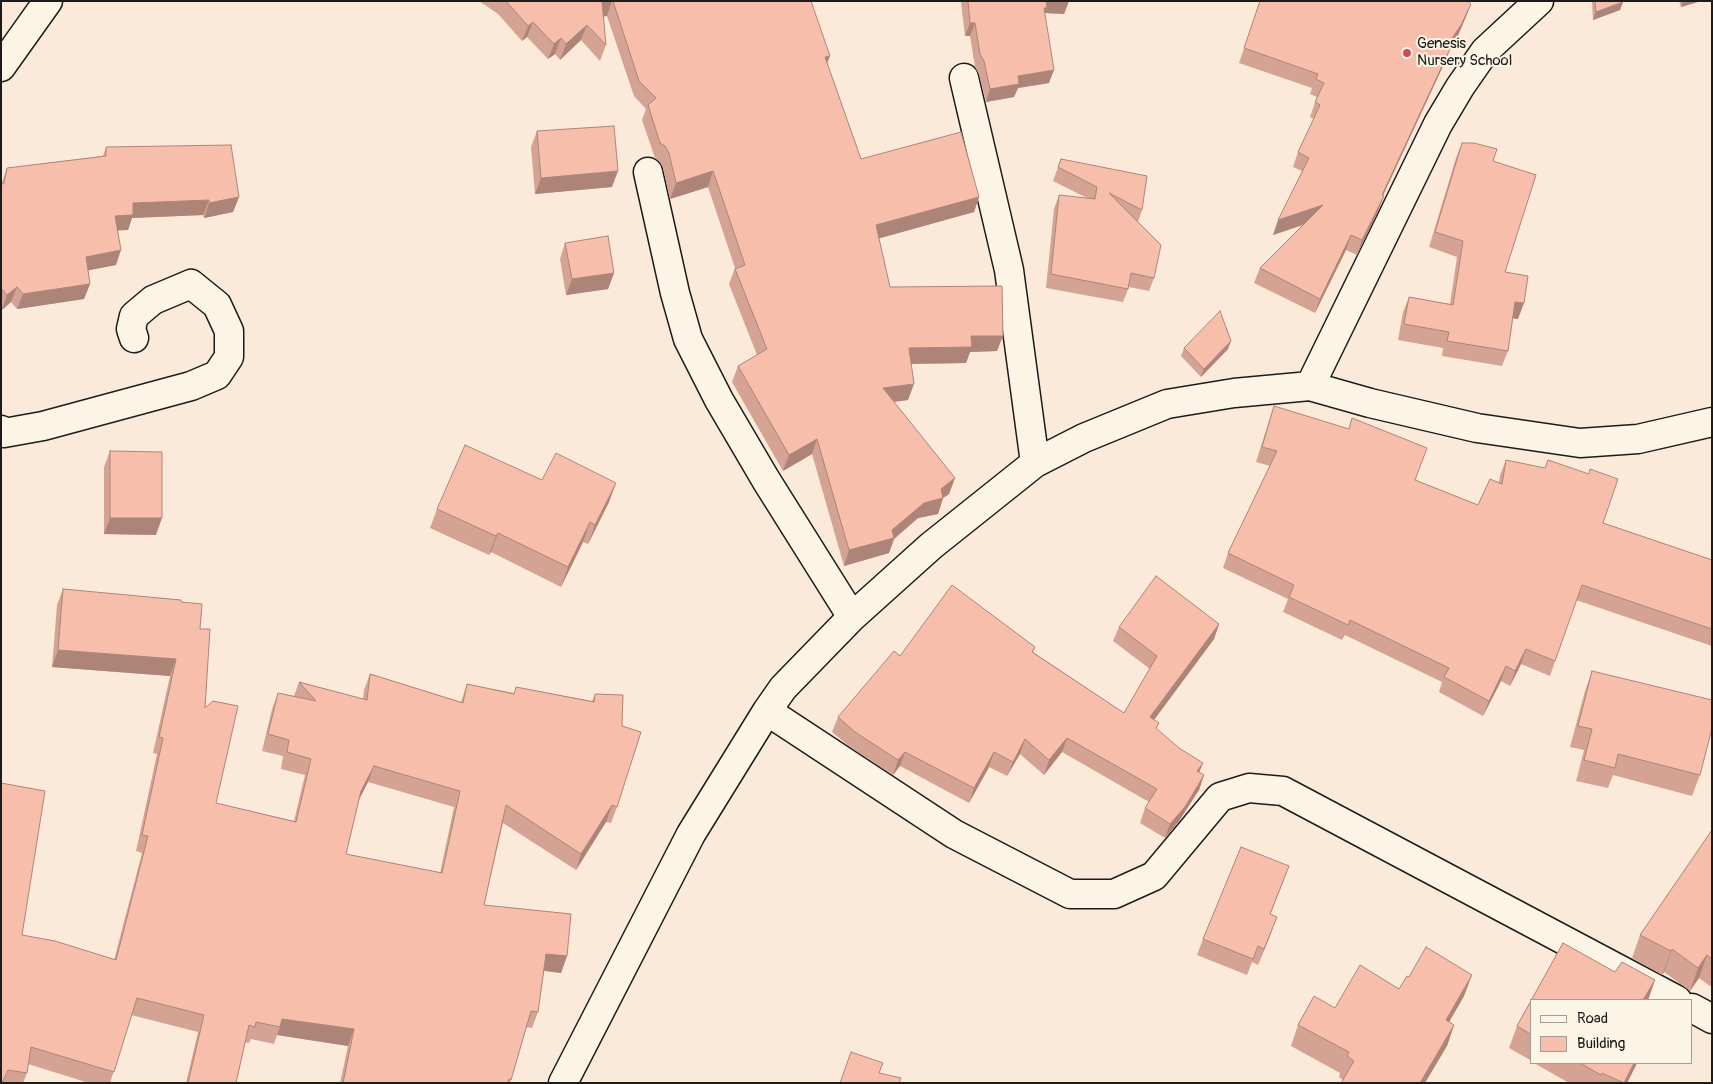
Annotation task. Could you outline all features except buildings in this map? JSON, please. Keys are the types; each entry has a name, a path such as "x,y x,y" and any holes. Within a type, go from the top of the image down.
{"street":[{"path":"1,67 48,1"},
{"path":"1310,386 1438,124 1460,86 1486,52 1539,1"},
{"path":"964,78 1009,270 1035,463"},
{"path":"648,172 675,293 688,339 719,400 766,480 852,617"},
{"path":"1,430 4,433 43,426 191,386 217,375 229,357 229,331 218,305 191,284 153,300 134,316 131,329 134,338"},
{"path":"563,1083 691,834 767,711 784,688 852,617 931,546 1035,463 1084,438 1167,404 1234,394 1310,386 1370,403 1477,428 1580,443 1638,440 1712,422"},
{"path":"767,711 954,834 1070,894 1114,894 1154,876 1220,797 1249,788 1283,791 1675,999"},
{"path":"1693,1009 1712,1019"}],"place":[{"name":"Genesis Nursery School","path":"1407,53"}]}
